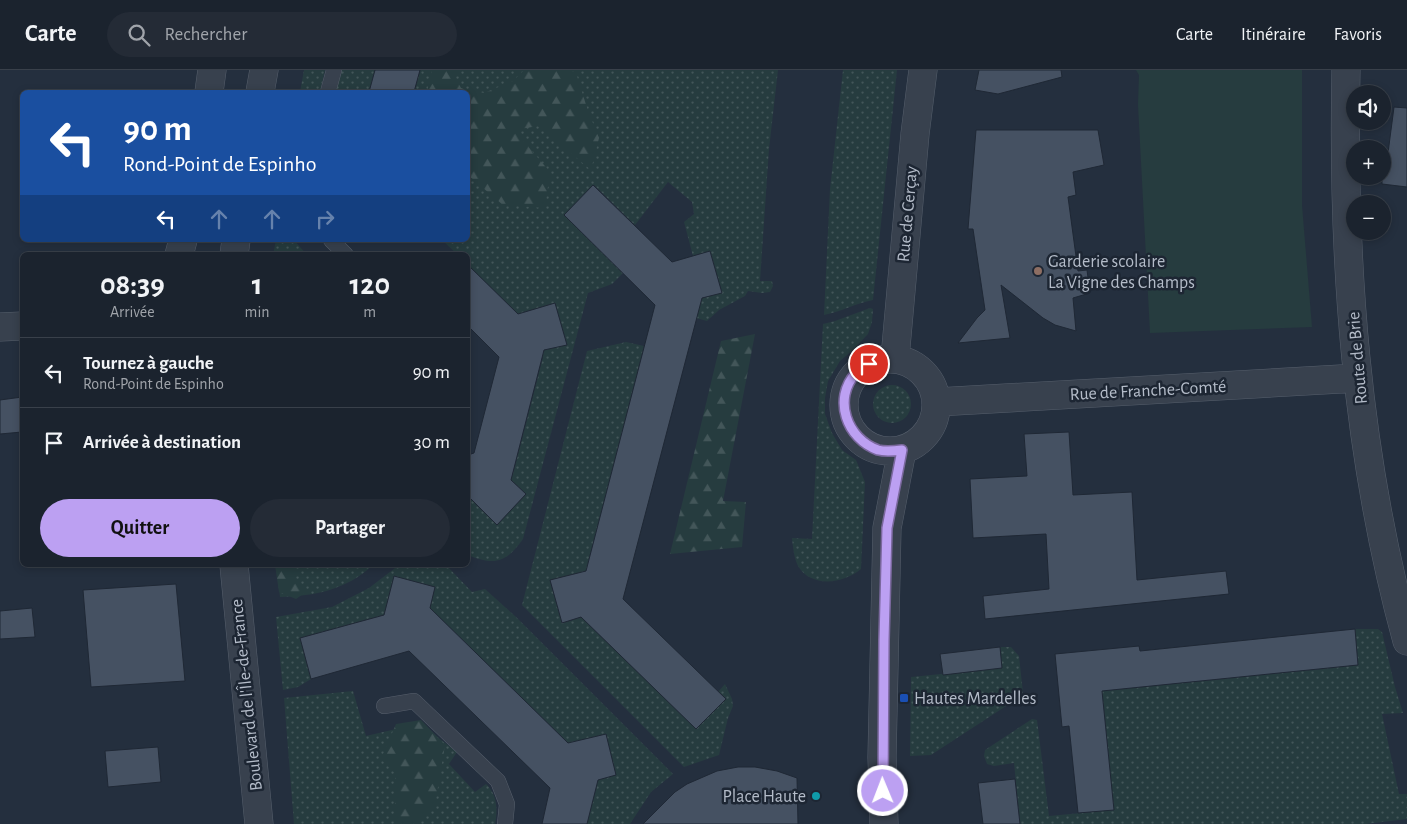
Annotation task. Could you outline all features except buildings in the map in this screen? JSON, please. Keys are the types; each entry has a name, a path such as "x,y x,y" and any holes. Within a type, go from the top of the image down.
{"street":[{"path":"209,90 212,70"},
{"path":"260,90 264,70"},
{"name":"Rue de Cerçay","path":"895,358 914,144 923,70"},
{"name":"Route de Brie","path":"1346,70 1344,156 1358,378 1364,432 1378,520 1392,586 1407,641"},
{"path":"0,327 20,326"},
{"path":"895,358 915,366 926,376 934,391 937,402 934,421 926,434 916,444 890,450 864,443 853,432 846,418 844,402 848,387 856,373 869,364 895,358"},
{"name":"Rue de Franche-Comté","path":"937,402 1358,378"},
{"path":"884,824 882,757 884,603 890,450"},
{"name":"Boulevard de l'Île-de-France","path":"234,567 259,824"}],"lane":[{"path":"329,90 334,70"},
{"path":"333,242 343,252"},
{"path":"384,706 414,701 498,781 507,804 505,824"}],"green space":[{"path":"304,70 325,70 320,90 300,90"},
{"path":"340,70 375,70 370,90 335,90"},
{"path":"420,70 778,70 769,149 760,281 772,281 773,286 770,292 748,291 745,296 719,310 707,321 696,318 697,300 722,292 710,251 693,256 684,222 694,214 692,202 668,182 635,225 594,185 564,215 623,273 612,284 588,293 523,539 511,553 499,560 486,561 470,556 470,500 476,498 475,504 497,525 526,494 508,477 510,473 513,474 543,357 540,356 541,351 567,344 555,303 524,312 524,316 521,317 470,267 470,252 455,252 444,242 470,242 470,90 415,90"},
{"path":"432,70 456,70 454,75 461,88 484,93 513,81 524,70 570,70 576,73 599,138 591,170 538,126 514,130 550,172 545,208 503,205 470,177 470,90 427,90"},
{"path":"843,70 897,70 873,300 824,315 830,189"},
{"path":"1136,70 1302,70 1302,205 1312,327 1150,333 1138,105 1139,75"},
{"path":"276,242 296,242 304,252 274,252"},
{"path":"870,308 873,309 872,322 868,334 840,361 828,381 825,398 825,414 832,433 842,450 856,460 865,482 861,569 845,578 819,581 804,573 798,566 792,538 812,539 823,324"},
{"path":"755,334 723,501 746,502 742,547 670,554 721,341"},
{"path":"626,342 644,346 586,575 550,581 562,623 587,616 587,623 696,729 726,698 718,692 725,684 733,706 728,718 719,755 684,767 522,605 587,351"},
{"path":"892,385 906,390 911,404 906,418 892,423 878,418 873,404 878,390"},
{"path":"275,567 294,567 295,578 306,592 296,599 279,592"},
{"path":"276,567 371,567 363,574 330,590 306,595 280,597"},
{"path":"396,567 448,567 472,592 485,589 515,616 673,774 651,792 630,824 587,824 597,785 594,781 616,775 606,734 574,742 572,747 435,613 429,612 435,587 394,576 386,608 389,614 300,638 311,679 298,687 283,690 276,617 332,607 369,588"},
{"path":"1355,629 1378,629 1382,632 1403,713 1382,714 1399,794 1407,794 1407,819 1366,824 1020,824 1014,763 994,766 987,764 984,756 985,750 1032,719 1037,720 1049,816 1113,810 1102,691 1358,665"},
{"path":"1000,647 1011,647 1019,656 1023,693 1020,697 931,755 910,756 911,677 1002,668"},
{"path":"353,691 366,736 409,726 427,729 457,752 449,764 475,792 486,784 490,788 496,802 495,824 294,824 284,698"},
{"path":"421,720 445,745 435,805 413,824 402,824 395,820 395,773 381,759 396,724"}],"place":[{"name":"Garderie scolaire La Vigne des Champs","path":"1038,271"},
{"name":"Hautes Mardelles","path":"904,698"},
{"name":"Place Haute","path":"816,796"}],"route":[{"path":"869,364 856,373 848,387 844,402 846,418 853,432 864,443 879,450 890,452 902,450 887,528 884,594 883,791"}]}
